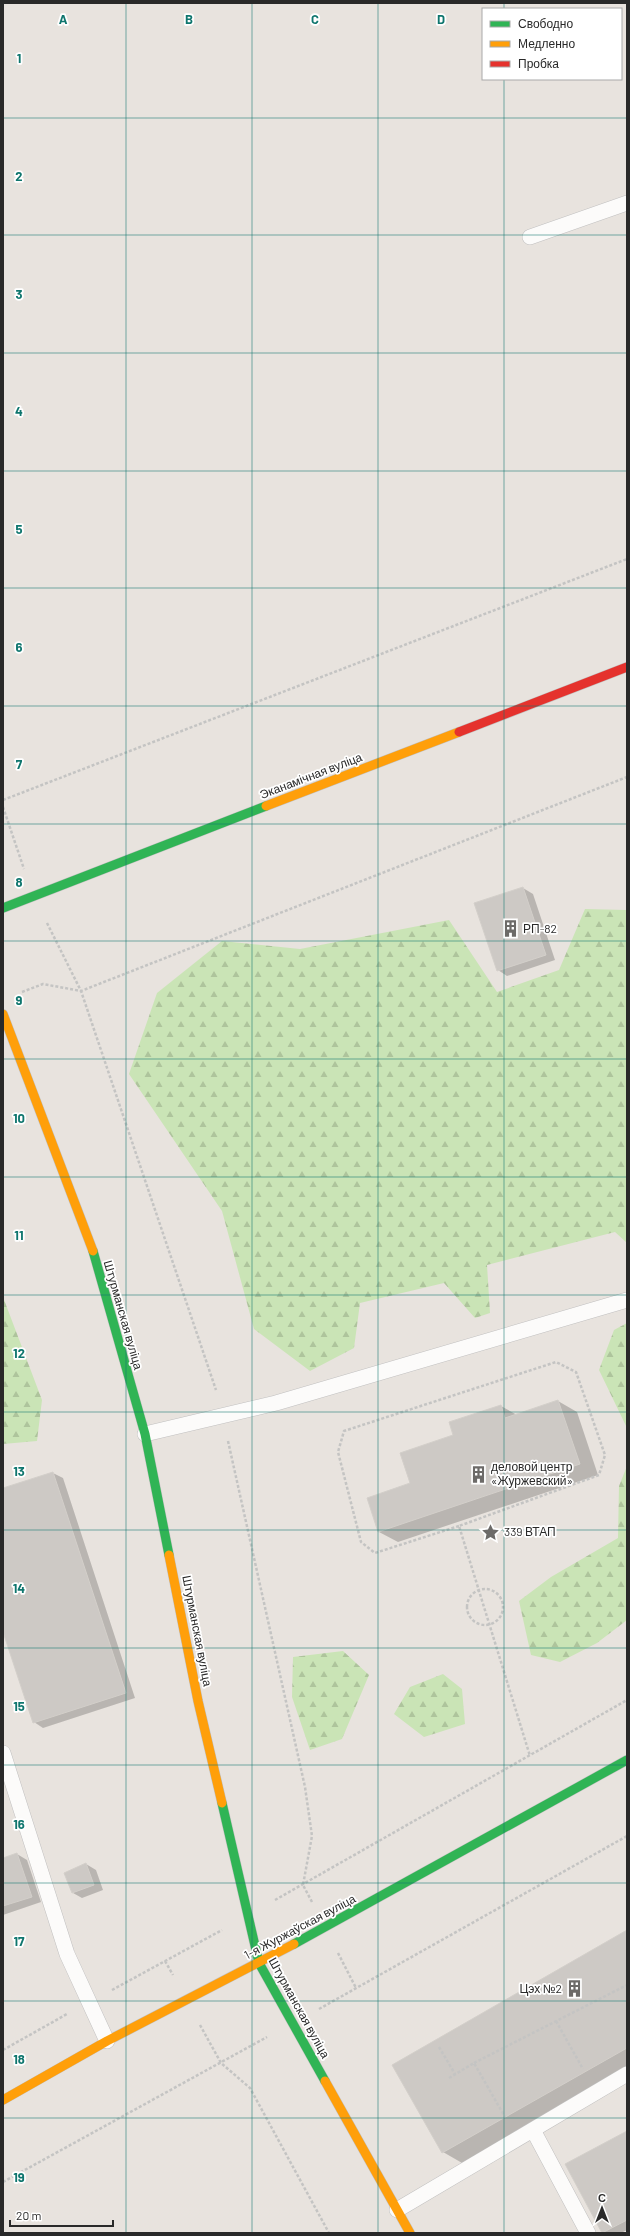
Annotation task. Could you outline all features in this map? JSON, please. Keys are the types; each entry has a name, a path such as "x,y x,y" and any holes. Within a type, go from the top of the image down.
{"street":[{"name":"Эканамічная вуліца","path":"3,908 627,667"},
{"name":"Штурманская вуліца","path":"3,1014 88,1235 145,1434 198,1701 259,1963 410,2233"},
{"name":"1-я Журжаўская вуліца","path":"3,2100 107,2041 186,1999 259,1963 627,1760"}],"lane":[{"path":"530,237 627,203"},
{"path":"145,1434 276,1403 627,1300"},
{"path":"3,1753 67,1954 107,2041"},
{"path":"397,2210 627,2074"},
{"path":"533,2130 588,2233"}],"path":[{"path":"3,800 627,559"},
{"path":"16,995 43,984 81,990 627,777"},
{"path":"3,807 34,896"},
{"path":"556,1362 576,1372 604,1455 599,1475 459,1526 375,1553 362,1542 338,1452 344,1431 556,1362"},
{"path":"459,1526 530,1756"},
{"path":"487,1588 494,1591 500,1597 503,1605 502,1613 498,1621 490,1625 482,1626 475,1623 469,1617 466,1609 467,1601 472,1594 487,1588"},
{"path":"3,2050 248,1915 627,1700"},
{"path":"165,1961 221,2063 250,2088 329,2233"},
{"path":"449,2078 474,2063 627,1985"},
{"path":"556,2021 584,2070"},
{"path":"439,2047 455,2074"},
{"path":"474,2063 518,2138"}],"green space":[{"path":"585,909 627,910 627,1243 615,1232 487,1265 490,1313 475,1318 444,1283 360,1303 354,1348 310,1371 254,1329 222,1211 129,1074 157,993 222,941 300,949 449,920 497,992 559,970"},
{"path":"3,1297 42,1400 37,1441 3,1444"},
{"path":"627,1323 627,1428 599,1370 614,1330"},
{"path":"627,1466 627,1620 597,1643 560,1662 531,1655 519,1601 551,1577 618,1538 619,1486"},
{"path":"343,1651 369,1675 342,1739 310,1750 292,1697 293,1657"},
{"path":"443,1674 462,1689 465,1724 424,1737 394,1714 410,1687"}],"building":[{"name":"РП-82","path":"523,887 546,955 497,971 474,903"},
{"name":"деловой центр «Журжевский»","path":"558,1400 580,1464 378,1532 367,1498 410,1483 400,1453 453,1435 449,1422 501,1405 505,1418"},
{"path":"53,1472 126,1693 33,1723 3,1632 3,1488"},
{"path":"17,1853 32,1897 3,1906 3,1858"},
{"path":"86,1863 94,1885 72,1893 64,1873"},
{"name":"Цэх №2","path":"627,1930 627,2048 442,2153 392,2065"},
{"path":"627,2131 627,2220 602,2233 565,2164"}],"traffic: fast":[{"path":"3,908 266,806"},
{"path":"93,1251 145,1434 169,1555"},
{"path":"294,1944 627,1760"},
{"path":"222,1803 259,1963 325,2081"}],"traffic: slow":[{"path":"266,806 459,732"},
{"path":"3,1014 93,1251"},
{"path":"169,1555 198,1701 222,1803"},
{"path":"3,2100 107,2041 294,1944"},
{"path":"325,2081 410,2233"}],"traffic: jam":[{"path":"459,732 627,667"}],"place":[{"name":"РП-82","path":"510,929"},
{"name":"деловой центр «Журжевский»","path":"478,1474"},
{"name":"339 ВТАП","path":"491,1532"},
{"name":"Цэх №2","path":"575,1989"}]}
